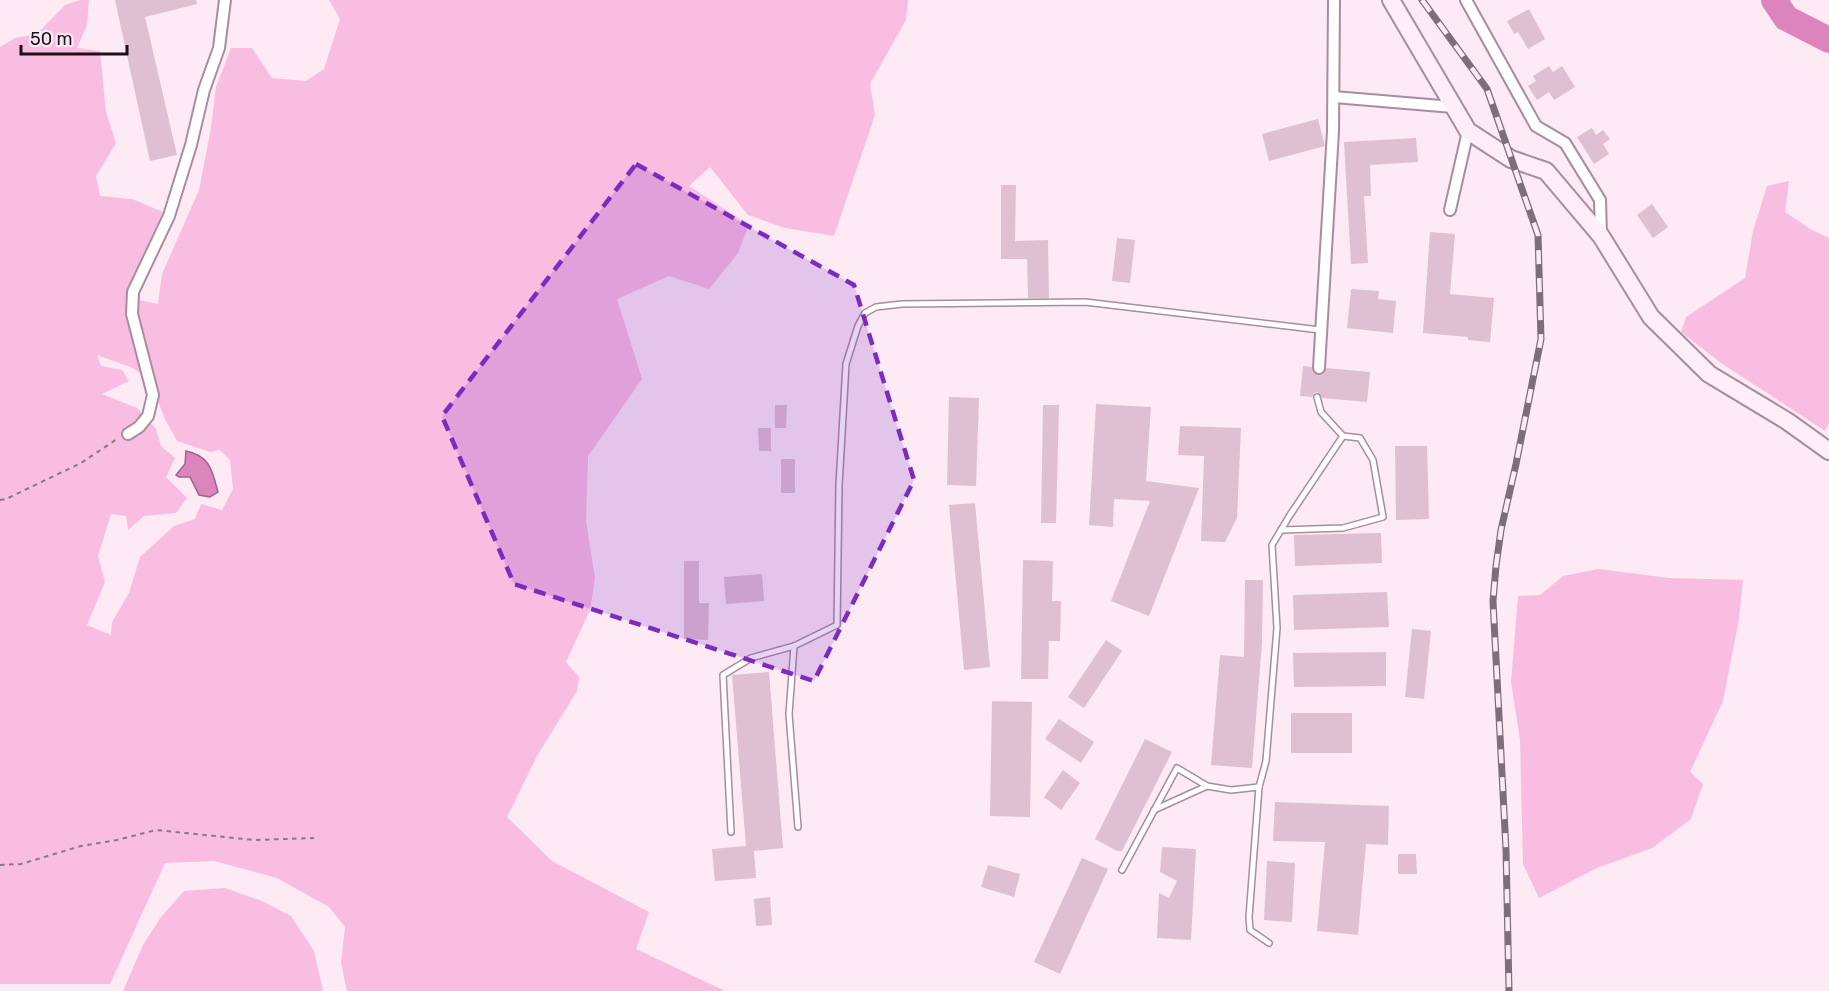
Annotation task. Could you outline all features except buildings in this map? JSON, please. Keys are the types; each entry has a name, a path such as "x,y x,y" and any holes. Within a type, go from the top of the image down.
{"street":[{"path":"128,434 148,417 153,395 132,314 133,292 169,216 191,145 204,90 219,48 225,0"},
{"path":"1319,368 1333,130 1334,0"},
{"path":"1391,0 1409,27 1468,131 1511,159 1546,171 1600,236 1652,317 1709,374 1829,451"},
{"path":"1466,0 1536,126 1565,143 1600,200 1600,236"},
{"path":"1334,96 1453,107"},
{"path":"1450,210 1468,131"}],"lane":[{"path":"731,832 723,675 751,658 794,646 837,625 839,485 846,364 858,326 865,313 876,307 902,304 1085,302 1320,330"},
{"path":"1281,530 1343,528 1383,517 1373,460 1360,438 1343,436 1321,412 1317,397"},
{"path":"1269,944 1250,930 1249,917 1259,787 1266,761 1277,628 1272,544 1343,436"},
{"path":"794,646 789,714 798,827"},
{"path":"1122,870 1177,768 1207,786 1231,790 1259,787"},
{"path":"1154,810 1207,786"}],"path":[{"path":"0,500 81,463 128,434"},
{"path":"0,865 21,864 81,846 156,830 254,840 314,838"}],"highlighted area":[{"path":"636,164 854,285 914,480 814,681 514,584 442,416"}],"shaded area":[{"path":"80,0 89,0 87,25 77,48 100,51 106,112 116,143 96,176 100,196 132,199 163,212 138,270 139,300 158,304 162,274 199,190 216,87 231,48 252,48 272,78 306,81 324,69 340,19 329,0 908,0 906,20 870,84 875,115 834,236 785,228 748,215 710,167 689,186 749,225 738,253 709,289 669,276 617,299 642,379 588,456 586,521 595,578 590,610 566,662 579,677 577,691 537,756 507,817 552,861 649,912 636,949 725,991 347,991 341,963 345,927 329,907 277,878 214,861 165,863 110,984 0,984 0,47 15,38 37,34 65,5","holes":["97,355 133,368 150,381 165,419 177,441 210,452 220,450 230,460 233,489 222,510 201,504 195,519 174,526 140,557 129,593 112,622 111,635 87,625 105,582 98,556 111,514 126,516 128,530 144,516 176,513 187,498 166,477 175,458 161,446 156,429 137,408 102,394 129,381 122,370 101,366"]},
{"path":"1789,181 1785,212 1829,238 1829,423 1825,431 1721,363 1681,332 1686,317 1745,278 1753,231 1767,186"},
{"path":"186,451 200,456 209,465 218,492 210,497 199,495 190,477 176,475 185,464"},
{"path":"1598,569 1669,578 1743,580 1739,619 1723,701 1690,772 1703,784 1691,819 1652,848 1597,868 1539,898 1523,864 1520,740 1511,682 1518,596 1540,595 1563,576"},
{"path":"225,888 262,901 291,916 314,951 323,991 123,991 143,945 161,917 184,891"}],"waterway":[{"path":"1774,0 1786,18 1829,40"}],"railway":[{"path":"1422,0 1487,89 1538,235 1541,339 1501,530 1493,601 1506,850 1509,991"}]}
